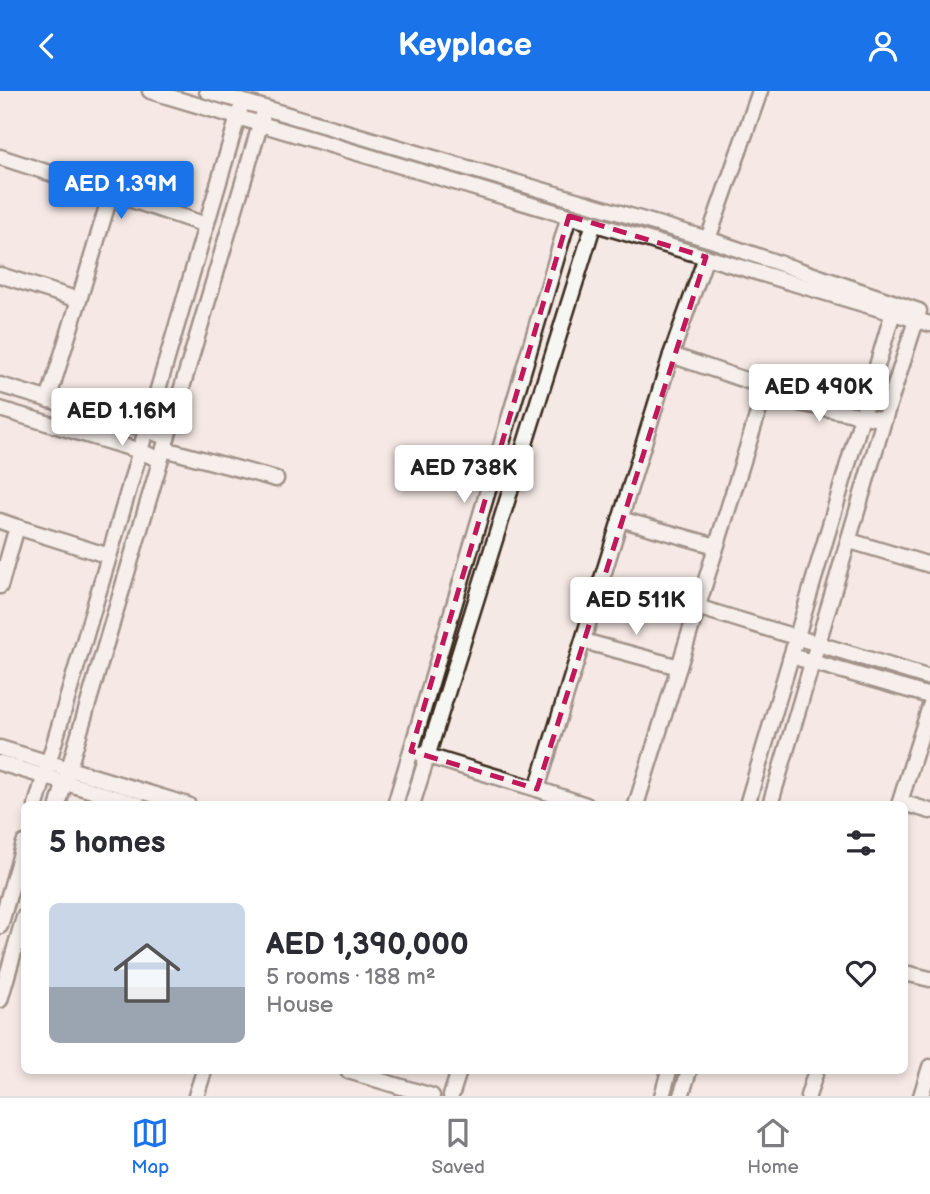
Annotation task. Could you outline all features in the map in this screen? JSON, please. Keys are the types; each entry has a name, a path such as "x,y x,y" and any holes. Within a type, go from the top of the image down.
{"street":[{"path":"150,91 923,322"},
{"path":"207,91 708,239 919,311 923,322 884,420 771,801"},
{"path":"708,239 760,91"},
{"path":"37,801 243,102"},
{"path":"59,801 264,109"},
{"path":"0,157 206,225"},
{"path":"48,400 111,193"},
{"path":"396,801 569,216"},
{"path":"413,801 594,223"},
{"path":"537,789 671,355 706,257"},
{"path":"0,275 79,300"},
{"path":"748,801 892,312"},
{"path":"637,801 766,387 671,355"},
{"path":"0,385 146,429 164,449"},
{"path":"763,396 884,420"},
{"path":"0,409 140,451 164,449 276,479"},
{"path":"620,519 716,546"},
{"path":"0,521 109,556"},
{"path":"0,586 17,527"},
{"path":"850,541 930,565"},
{"path":"697,607 930,678"},
{"path":"583,641 679,667"},
{"path":"791,656 930,697"},
{"path":"901,801 930,706"},
{"path":"0,748 46,769"},
{"path":"411,751 574,801"},
{"path":"0,763 46,769 172,801"},
{"path":"67,775 129,801"},
{"path":"908,805 930,811"},
{"path":"0,926 6,883 21,850"},
{"path":"0,1000 21,927"},
{"path":"908,974 930,979"},
{"path":"921,1096 930,1067"},
{"path":"196,1096 203,1074"},
{"path":"358,1074 432,1096"},
{"path":"451,1096 458,1074"},
{"path":"662,1096 668,1074"},
{"path":"681,1096 688,1074"},
{"path":"808,1096 815,1074"}],"highlighted area":[{"path":"569,216 706,257 537,789 411,751"}]}
